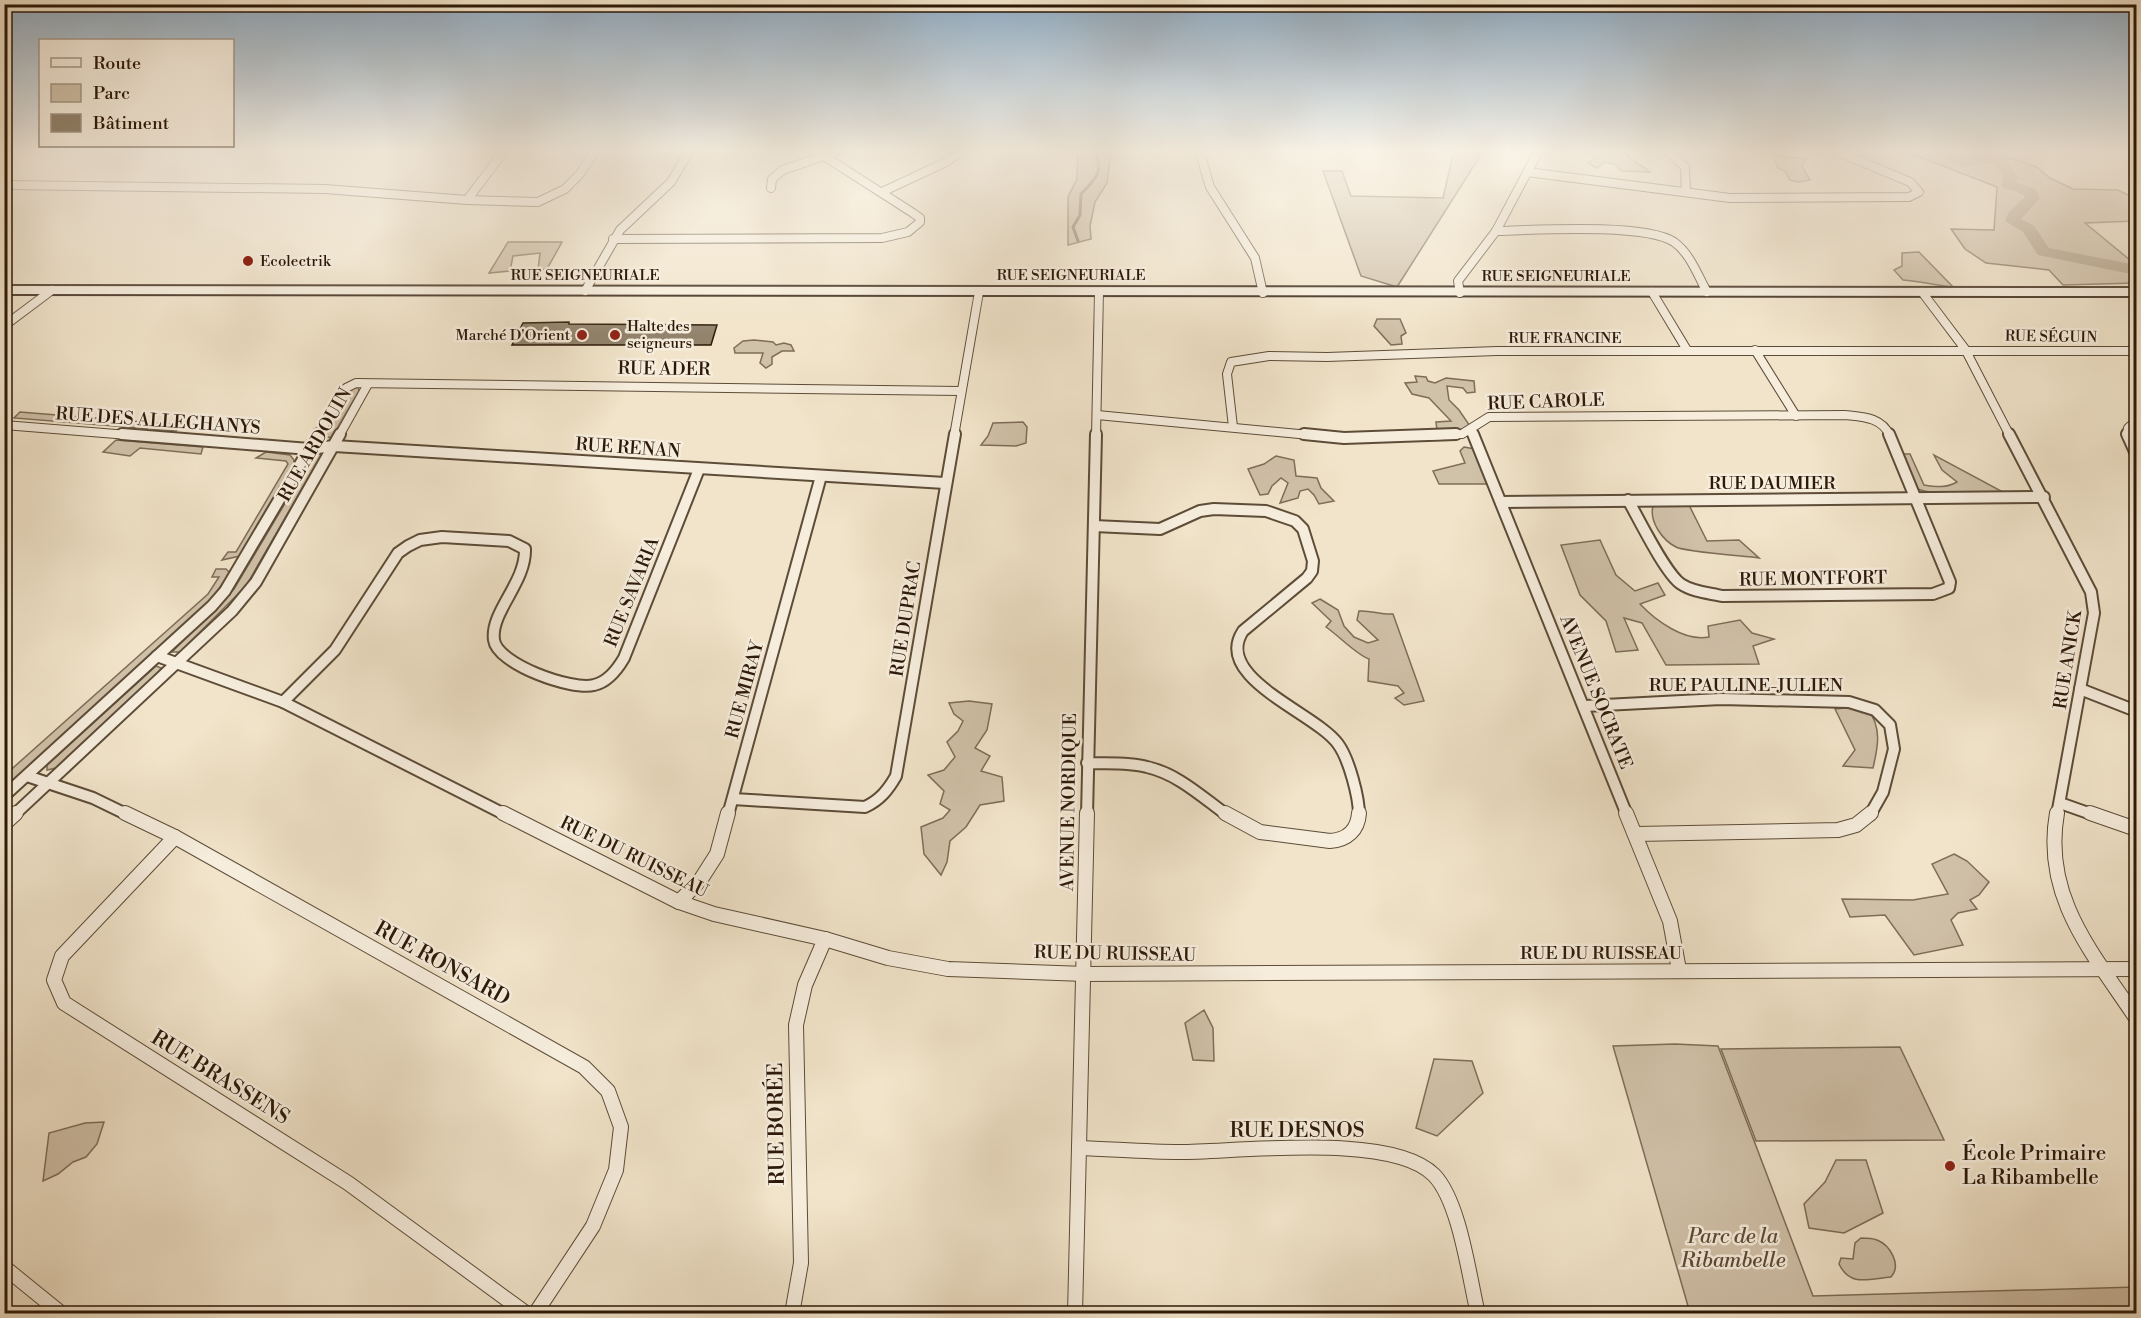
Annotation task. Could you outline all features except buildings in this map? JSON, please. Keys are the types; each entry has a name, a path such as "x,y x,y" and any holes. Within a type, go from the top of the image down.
{"street":[{"path":"585,291 613,239 638,212"},
{"path":"613,239 882,238 898,236 916,228 920,218 911,212"},
{"path":"1226,212 1255,258 1263,293"},
{"path":"1460,293 1458,281 1496,231 1506,212"},
{"path":"1496,231 1641,231 1666,236 1681,248 1707,292"},
{"name":"RUE SEIGNEURIALE","path":"4,290 1263,293 2136,292"},
{"path":"4,326 52,290"},
{"name":"RUE DUPRAC","path":"733,799 856,807 877,802 887,792 896,776 960,391 979,292"},
{"name":"AVENUE NORDIQUE","path":"1075,1314 1085,974 1087,763 1099,292"},
{"path":"1652,292 1687,350"},
{"name":"RUE ANICK","path":"1922,292 1965,349 2091,592 2094,613 2054,832 2054,860 2061,892 2076,924 2136,1018"},
{"name":"RUE FRANCINE","path":"1233,427 1227,374 1231,362 1239,358 1331,357 1397,352 1965,349"},
{"name":"RUE SÉGUIN","path":"1965,349 2136,351"},
{"path":"1755,350 1796,416"},
{"name":"RUE ADER","path":"368,384 382,382 960,391"},
{"name":"RUE ARDOUIN","path":"4,796 225,591 346,388 356,383 368,384 256,582 232,611 4,824"},
{"name":"RUE CAROLE","path":"1097,415 1344,438 1452,435 1471,429 1480,420 1489,417 1857,416 1878,421 1886,427 1916,498"},
{"path":"2136,421 2129,426 2127,431 2127,440 2136,454"},
{"name":"RUE DES ALLEGHANYS","path":"4,425 309,449"},
{"name":"AVENUE SOCRATE","path":"1471,429 1585,706 1670,921 1679,970"},
{"name":"RUE RENAN","path":"309,449 333,446 945,483"},
{"name":"RUE SAVARIA","path":"283,702 335,650 398,553 420,540 442,537 509,541 525,549 525,565 496,624 493,642 498,652 551,680 590,687 605,681 617,670 624,658 699,469"},
{"name":"RUE MIRAY","path":"679,902 701,879 717,854 822,476"},
{"name":"RUE DAUMIER","path":"1501,502 2043,497"},
{"name":"RUE MONTFORT","path":"1628,500 1670,572 1679,583 1690,590 1722,596 1943,592 1949,588 1950,582 1916,498"},
{"path":"1087,763 1140,766 1155,770 1170,776 1244,825 1274,836 1334,842 1346,838 1358,822 1360,809 1346,760 1337,744 1325,732 1250,676 1240,664 1237,651 1240,636 1248,626 1307,578 1312,571 1313,561 1303,529 1295,521 1266,511 1214,509 1200,511 1160,529 1094,526"},
{"name":"RUE DU RUISSEAU","path":"157,656 283,702 679,902 714,914 825,939 888,958 948,969 1085,974 2136,969"},
{"path":"2080,689 2136,711"},
{"name":"RUE PAULINE-JULIEN","path":"1585,706 1721,699 1850,702 1875,710 1890,725 1894,748 1883,792 1869,817 1856,825 1838,830 1636,834"},
{"name":"RUE RONSARD","path":"27,776 93,798 175,837 584,1066 608,1091 621,1126 616,1170 593,1226 536,1314"},
{"path":"2060,803 2136,829"},
{"name":"RUE BRASSENS","path":"175,837 62,956 52,975 55,988 64,1003 348,1184 527,1314"},
{"name":"RUE BORÉE","path":"792,1314 801,1263 796,1025 805,985 825,939"},
{"name":"RUE DESNOS","path":"1079,1148 1179,1152 1342,1148 1396,1155 1417,1161 1434,1175 1453,1210 1478,1314"},
{"path":"4,1267 62,1314"}],"green space":[{"path":"1068,212 1093,212 1090,226 1091,239 1068,245"},
{"path":"1338,212 1445,212 1397,287 1361,276"},
{"path":"1995,212 2136,212 2136,221 2085,223 2136,265 2136,283 2063,285 2049,270 1986,263 1965,249 1951,229 1994,230"},
{"path":"508,242 562,242 547,269 538,270 540,253 513,256 510,271 489,273"},
{"path":"1919,252 1953,287 1903,280 1894,270 1902,266 1902,253"},
{"path":"1377,319 1400,319 1406,333 1401,336 1402,344 1391,345 1374,326"},
{"path":"743,341 773,342 776,345 784,343 791,345 794,351 782,351 772,357 772,364 766,368 760,363 763,353 735,353 734,348"},
{"path":"1415,376 1426,377 1428,381 1435,383 1446,378 1474,381 1475,392 1467,393 1463,388 1447,386 1449,400 1472,429 1437,430 1436,422 1451,421 1429,398 1412,394 1405,383 1417,382"},
{"path":"358,387 359,391 332,437 323,438 350,389"},
{"path":"20,412 182,425 176,431 14,418"},
{"path":"1023,422 1027,427 1026,443 1016,446 981,445 988,436 993,423"},
{"path":"116,440 203,447 201,454 140,448 130,456 103,452"},
{"path":"1464,447 1475,449 1490,484 1439,484 1433,471 1465,463 1460,451"},
{"path":"266,452 290,455 294,460 294,465 240,556 222,560 228,552 236,552 288,464 286,461 256,458"},
{"path":"315,453 322,454 246,586 180,652 172,652 234,589"},
{"path":"1897,454 1910,454 1924,485 1941,486 1957,482 1942,470 1934,455 2003,492 1942,494 1919,490 1908,485"},
{"path":"1276,456 1294,460 1296,476 1317,478 1321,488 1334,501 1319,504 1308,489 1300,491 1298,498 1280,503 1288,483 1281,478 1272,486 1268,494 1260,495 1248,469 1264,464"},
{"path":"1689,505 1707,541 1739,540 1759,558 1691,551 1671,544 1655,524 1653,506"},
{"path":"1600,540 1616,575 1635,591 1658,583 1665,595 1640,604 1672,629 1690,636 1709,637 1708,626 1740,620 1752,633 1774,639 1753,646 1759,664 1666,665 1642,623 1624,618 1638,650 1616,652 1606,621 1580,595 1561,545"},
{"path":"216,569 226,569 230,573 211,600 5,789 5,775 208,594 219,577 212,577"},
{"path":"1320,599 1338,610 1344,626 1354,637 1368,643 1378,640 1357,620 1359,611 1393,614 1424,701 1404,705 1395,698 1404,693 1398,686 1368,681 1369,659 1326,627 1331,621 1312,603"},
{"path":"156,666 161,668 159,672 56,768 47,770 47,765"},
{"path":"969,701 992,704 987,730 975,748 990,756 981,771 1002,777 1004,801 980,805 966,827 950,841 947,862 941,875 924,854 921,827 943,818 950,810 940,804 944,791 928,775 944,770 955,757 947,742 958,731 963,721 954,714 949,703"},
{"path":"1855,707 1868,709 1875,723 1877,745 1873,768 1843,766 1855,750 1835,709"},
{"path":"1954,854 1967,861 1989,882 1979,895 1970,900 1977,909 1958,913 1951,920 1963,945 1914,955 1885,915 1850,917 1842,899 1913,900 1948,894 1932,864"},
{"path":"1204,1010 1213,1028 1214,1061 1193,1060 1185,1023"},
{"name":"Parc de la Ribambelle","path":"1675,1044 1718,1046 1813,1296 2136,1287 2136,1313 1690,1313 1613,1046"},
{"path":"1900,1047 1944,1140 1756,1141 1721,1049"},
{"path":"1434,1059 1472,1061 1483,1093 1437,1136 1416,1128"},
{"path":"104,1122 97,1144 86,1157 73,1162 58,1174 43,1181 49,1133 85,1123"},
{"path":"1836,1160 1866,1160 1883,1213 1844,1233 1809,1228 1804,1204 1825,1182"},
{"path":"1861,1238 1877,1240 1890,1251 1895,1261 1891,1277 1861,1280 1854,1279 1843,1271 1839,1264 1841,1258 1853,1259 1855,1243"}],"waterway":[{"path":"1078,241 1073,227 1080,212"},
{"path":"2018,212 2014,215 2013,221 2029,229 2044,252 2136,270"}],"place":[{"name":"Ecolectrik","path":"248,261"},
{"name":"Marché D'Orient","path":"582,335"},
{"name":"Halte des seigneurs","path":"615,335"},
{"name":"École Primaire La Ribambelle","path":"1950,1166"}]}
